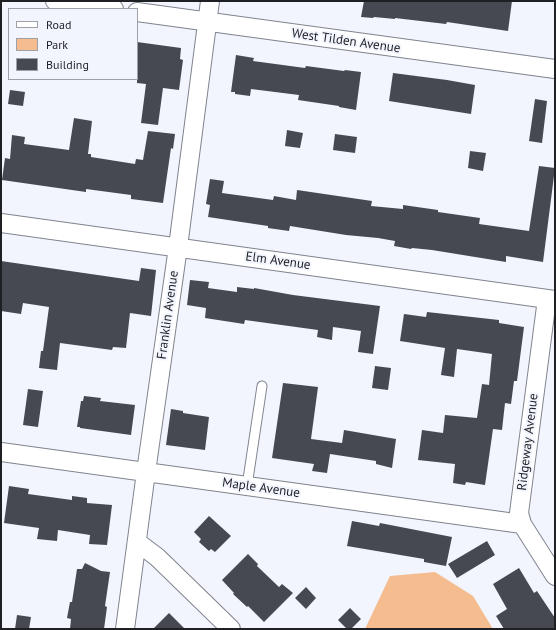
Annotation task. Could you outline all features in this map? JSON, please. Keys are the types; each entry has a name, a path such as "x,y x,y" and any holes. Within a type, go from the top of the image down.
{"street":[{"path":"55,1 107,8"},
{"name":"Franklin Avenue","path":"125,629 210,1"},
{"name":"West Tilden Avenue","path":"138,12 555,70"},
{"name":"Elm Avenue","path":"1,223 178,246 551,300"},
{"name":"Ridgeway Avenue","path":"551,300 519,513 522,524 555,576"},
{"name":"Maple Avenue","path":"1,452 522,524"},
{"path":"137,542 158,557 231,629"}],"lane":[{"path":"247,486 262,386"}],"green space":[{"path":"435,572 473,596 493,629 365,629 390,576"}],"building":[{"path":"364,1 512,1 508,31 447,22 446,24 395,18 361,17"},
{"path":"138,42 181,48 180,59 183,60 179,90 163,88 158,125 141,123 146,84 137,83"},
{"path":"236,55 254,58 253,61 305,68 306,66 361,72 356,110 298,100 299,95 251,89 250,96 235,94 235,92 231,92"},
{"path":"393,73 475,85 471,114 389,101"},
{"path":"10,90 25,92 23,106 8,104"},
{"path":"535,99 547,101 542,143 529,141"},
{"path":"74,118 92,121 88,154 91,154 91,157 135,164 136,159 143,160 148,131 175,134 173,149 171,148 163,203 131,199 131,195 86,189 86,192 2,180 5,158 10,159 12,135 25,137 24,144 69,150"},
{"path":"287,130 303,133 300,148 285,146"},
{"path":"335,134 357,137 355,153 333,150"},
{"path":"470,151 486,153 483,171 468,168"},
{"path":"539,166 555,168 543,262 506,256 506,262 432,250 411,249 394,246 395,241 290,226 289,231 268,228 268,226 208,217 210,205 206,204 210,179 224,181 222,193 273,200 274,196 296,200 297,190 372,201 371,206 403,209 403,205 438,210 438,212 480,218 479,224 529,231"},
{"path":"1,261 139,281 141,268 156,270 151,316 130,313 126,348 113,347 112,350 60,343 57,370 39,368 49,307 23,303 21,314 1,311"},
{"path":"190,280 209,282 208,288 237,292 237,287 254,288 293,295 380,306 373,354 358,352 361,331 333,327 332,340 317,337 318,330 245,320 244,324 205,318 206,308 187,305"},
{"path":"427,312 499,320 499,323 524,327 517,381 514,381 511,404 505,403 502,430 493,429 485,485 466,482 465,485 453,483 455,464 418,460 422,430 443,433 445,415 477,418 482,384 489,385 492,354 457,349 454,377 441,375 445,348 400,341 404,314 426,317"},
{"path":"375,366 391,368 388,390 372,388"},
{"path":"283,383 318,387 311,439 342,443 344,430 396,439 392,468 376,464 376,461 330,454 327,473 312,471 314,464 272,458"},
{"path":"28,389 43,391 38,427 23,425"},
{"path":"84,396 101,398 100,401 135,405 131,435 77,427 81,401 83,401"},
{"path":"171,409 183,411 183,413 209,417 205,450 166,445"},
{"path":"9,486 29,489 28,494 72,500 72,496 87,498 87,503 112,505 107,545 89,544 90,535 58,530 57,541 37,539 39,528 4,523"},
{"path":"209,516 231,536 215,552 211,549 209,551 199,542 201,539 194,532"},
{"path":"352,521 379,526 380,523 452,537 446,566 424,562 424,559 347,546"},
{"path":"487,541 495,555 457,578 448,564"},
{"path":"248,554 258,564 257,566 279,587 282,584 293,593 264,622 233,594 234,593 222,580"},
{"path":"85,563 101,571 110,572 105,606 107,607 104,629 70,629 71,619 67,618 70,602 72,602 77,569 82,569"},
{"path":"519,568 534,593 537,591 555,618 555,629 504,629 496,616 507,609 493,584"},
{"path":"306,587 316,598 306,609 295,598"},
{"path":"350,608 361,619 351,629 347,629 338,620"},
{"path":"169,613 185,629 153,629"},
{"path":"17,615 31,617 29,629 15,629"}]}
